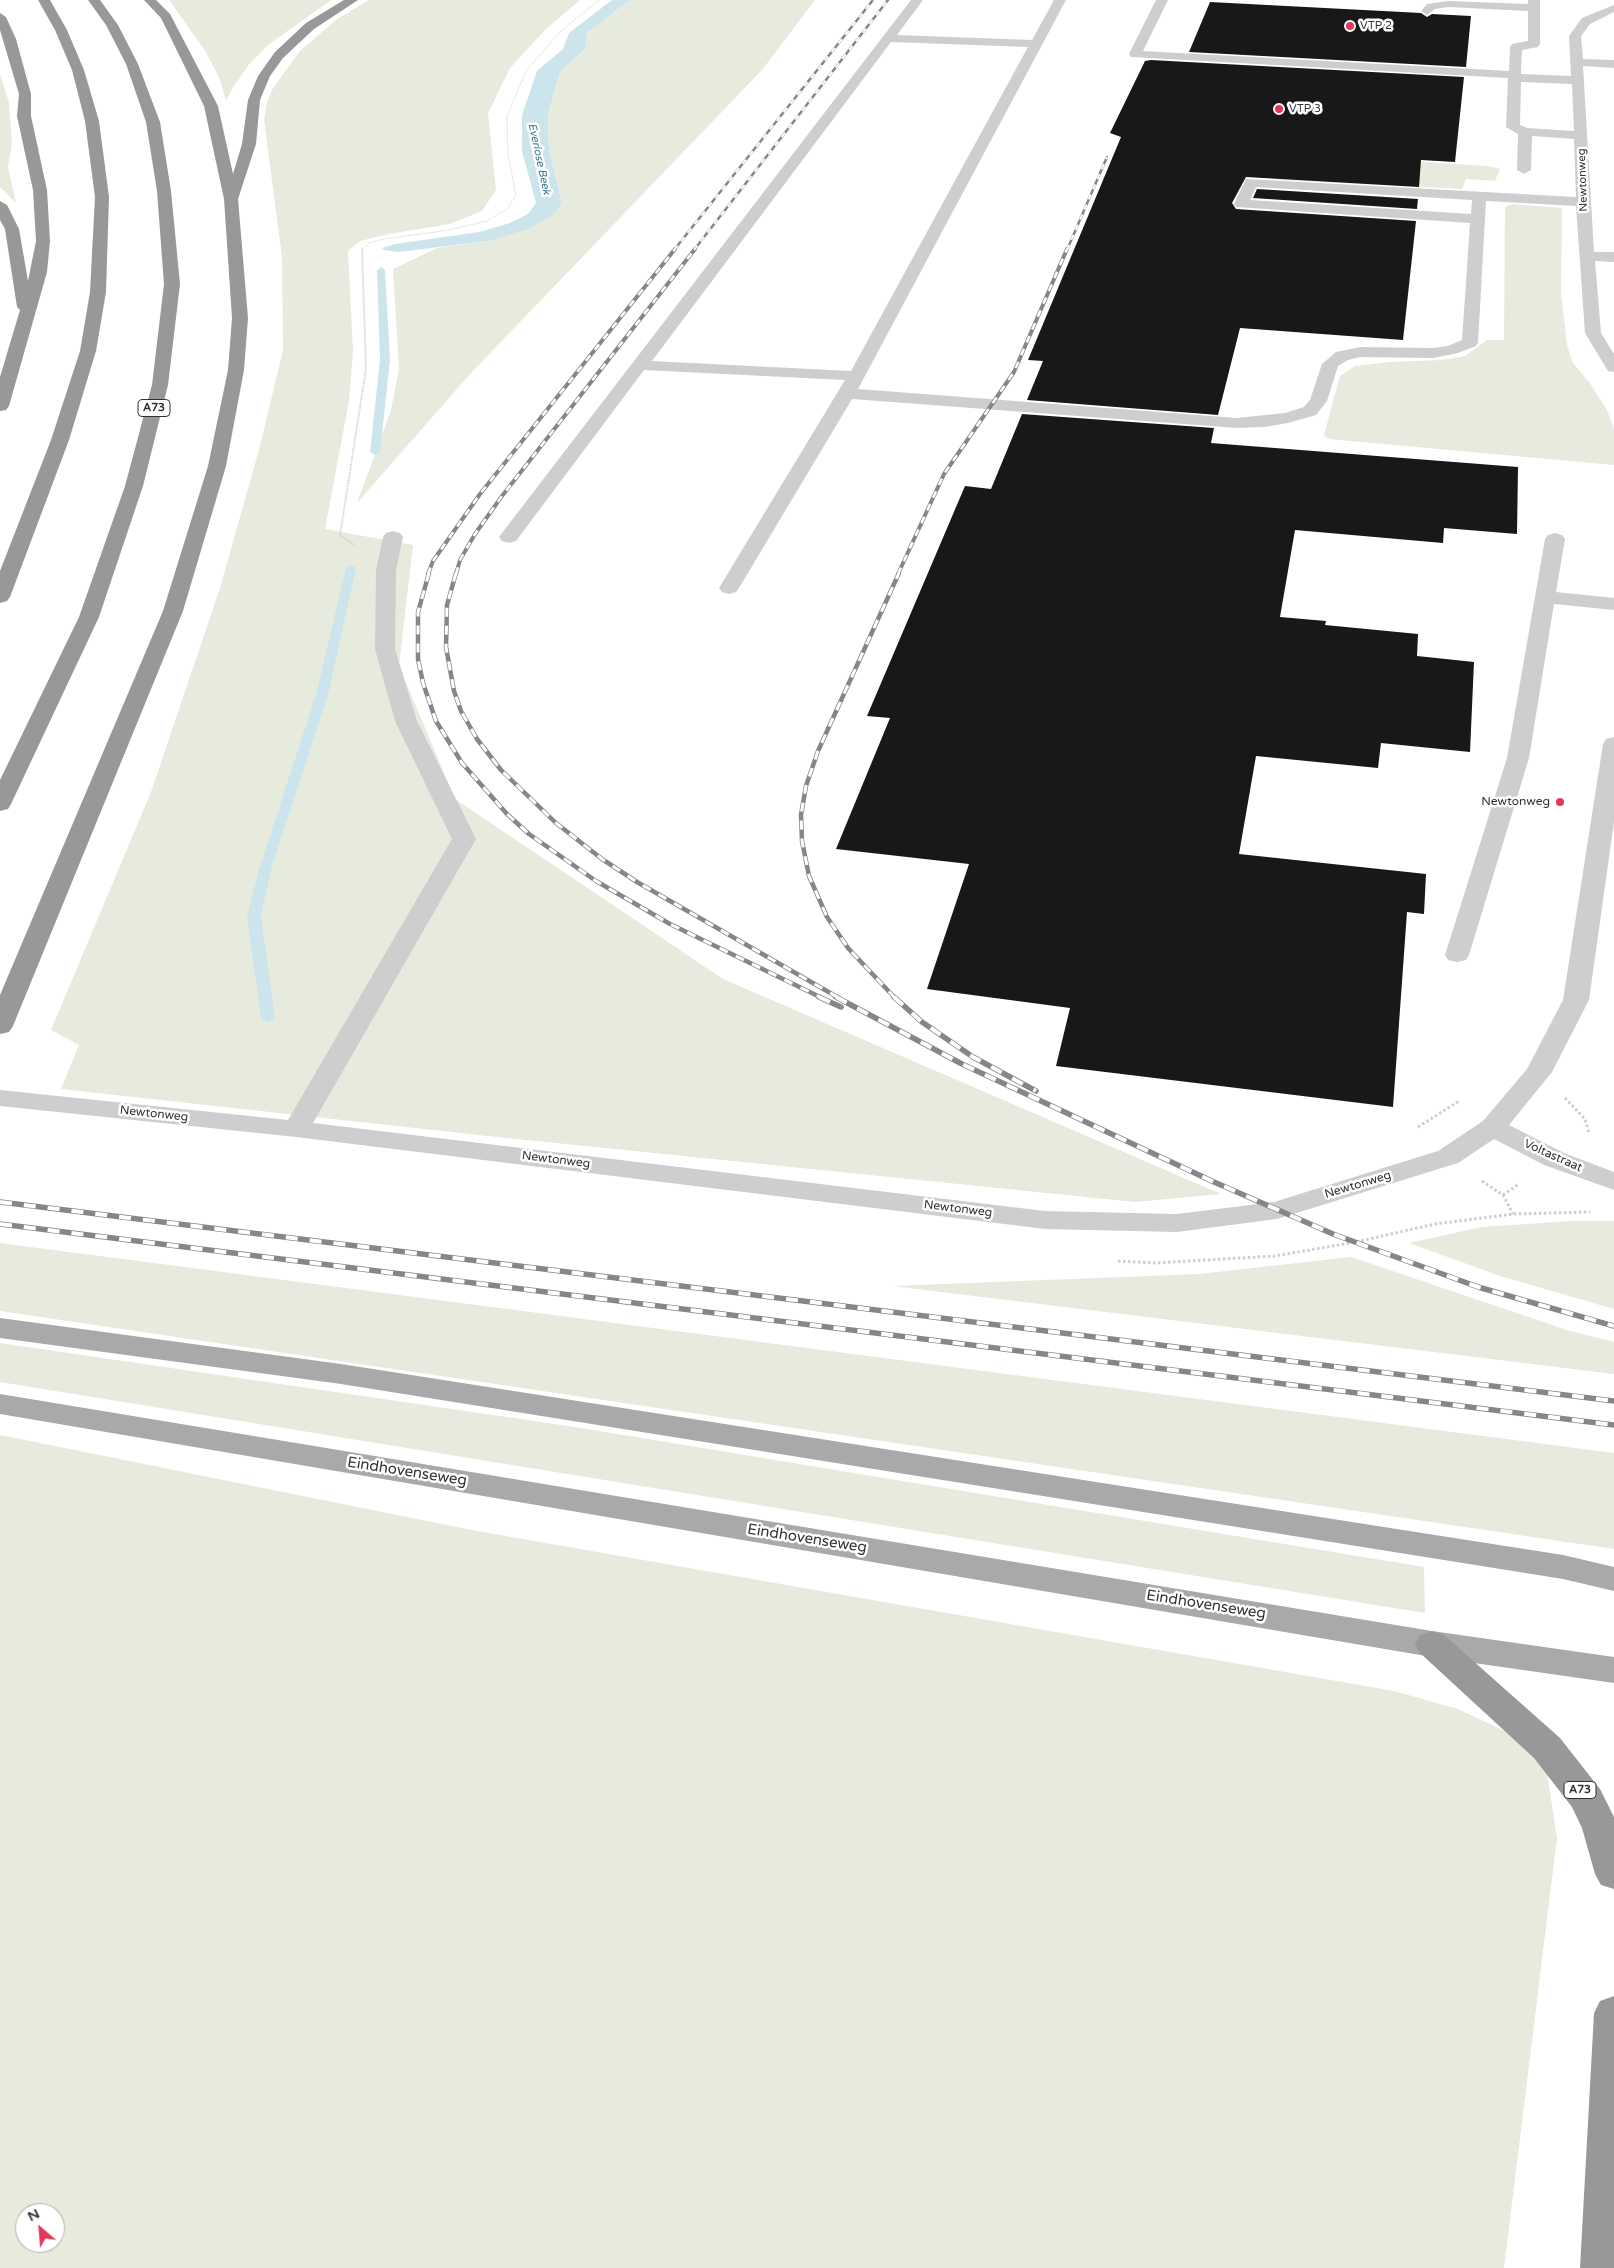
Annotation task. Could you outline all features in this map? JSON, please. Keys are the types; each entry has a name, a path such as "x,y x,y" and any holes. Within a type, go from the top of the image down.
{"highway":[{"path":"0,597 60,440 88,351 98,292 102,197 92,121 78,70 61,30 44,0"},
{"name":"A73","path":"0,804 89,617 134,486 160,385 172,284 164,191 153,122 132,64 112,25 94,0"},
{"path":"0,1026 173,611 217,466 236,370 240,318 231,199 211,106 166,17 150,0"},
{"path":"231,199 249,144 254,100 264,76 279,55 310,26 352,0"},
{"path":"0,17 10,39 25,94 24,116 40,190 44,241 39,272 0,406"},
{"path":"0,205 12,229 27,316"},
{"name":"A73","path":"1432,1644 1546,1748 1567,1772 1590,1806 1600,1828 1614,1874"},
{"path":"1602,2268 1614,2013"}],"main road":[{"path":"0,1328 341,1374 1563,1567 1614,1579"},
{"name":"Eindhovenseweg","path":"0,1404 1432,1644 1614,1670"}],"street":[{"path":"510,537 917,0"},
{"path":"729,588 848,393 1060,0"},
{"path":"1162,0 1135,54 1578,80"},
{"path":"1597,3 1614,7"},
{"path":"1427,11 1431,6 1448,4 1534,4 1534,44 1516,47 1513,127 1525,132 1581,135"},
{"name":"Newtonweg","path":"1614,7 1586,21 1574,36 1587,256 1599,314 1594,333 1614,367"},
{"path":"888,38 1036,44"},
{"path":"1576,62 1614,64"},
{"path":"1524,170 1525,132"},
{"path":"1477,219 1241,204 1250,182 1583,202"},
{"path":"848,393 1237,423 1264,422 1288,418 1310,411 1318,401 1330,364 1342,356 1360,352 1433,352 1452,350 1470,343 1479,196"},
{"path":"1587,256 1614,257"},
{"path":"640,365 856,376"},
{"path":"296,1129 464,839 406,721 385,649 386,570 393,537"},
{"path":"1457,955 1518,758 1555,540"},
{"path":"1545,597 1614,604"},
{"name":"Newtonweg","path":"0,1098 296,1129 1045,1220 1177,1223 1277,1210 1448,1157 1494,1127 1539,1072 1576,1000 1605,871 1614,744"},
{"name":"Voltastraat","path":"1494,1127 1554,1159 1614,1182"}],"path":[{"path":"386,570 340,535 366,369 362,248 369,243 384,239 449,230 487,221 507,209 516,195 508,154 506,116 526,71 560,32 599,0"},
{"path":"1504,1195 1513,1214 1596,1212"}],"shaded area":[{"path":"169,0 331,0 268,45 250,63 226,101 219,77 204,49"},
{"path":"369,0 580,0 545,30 510,68 488,113 496,190 482,211 450,224 360,241 348,251 353,350 349,401 325,529 413,545 399,666 455,799 723,979 1221,1194 1135,1202 487,1136 61,1089 79,1045 51,1030 151,792 220,588 260,446 283,350 282,257 264,120 267,103 273,88 300,51 337,19"},
{"path":"630,0 815,0 762,70 471,373 357,503 391,410 399,369 393,269 437,248 488,241 562,203 549,149 548,115 560,72 585,49 587,33"},
{"path":"0,74 9,103 12,143 8,167 16,203 0,187"},
{"path":"1266,152 1487,166 1500,169 1495,181 1466,179 1462,189 1280,180 1262,176"},
{"path":"1512,204 1562,208 1561,293 1567,345 1573,363 1589,382 1607,410 1614,429 1614,465 1329,439 1324,435 1340,376 1355,366 1390,362 1442,360 1465,356 1487,340 1504,340 1505,207"},
{"path":"1572,1221 1614,1221 1614,1309 1500,1276 1409,1243 1482,1227"},
{"path":"0,1243 1614,1453 1614,1549 0,1311"},
{"path":"1351,1257 1567,1330 1614,1342 1614,1374 892,1286 1199,1274"},
{"path":"0,1343 575,1427 1424,1567 1425,1613 0,1382"},
{"path":"0,1435 477,1531 1394,1691 1458,1709 1515,1736 1547,1773 1557,1838 1504,2268 0,2268"}],"water":[{"name":"Everlose Beek","path":"612,0 630,0 587,33 585,49 560,72 548,115 549,149 562,203 552,216 528,229 488,241 398,252 384,250 382,248 395,244 479,232 510,223 528,214 536,203 522,151 522,115 537,71 563,49 569,33"}],"building":[{"name":"VTP 2","path":"1210,2 1421,13 1427,17 1432,14 1471,16 1466,67 1189,52"},
{"path":"1145,61 1464,77 1455,162 1421,160 1419,187 1246,177 1232,203 1236,209 1416,221 1403,340 1240,328 1218,415 1027,400 1043,361 1028,360 1121,137 1110,133"},
{"path":"1257,189 1418,199 1417,209 1253,198"},
{"path":"1022,414 1214,428 1211,443 1518,467 1517,534 1444,528 1443,543 1295,530 1280,617 1326,621 1325,625 1418,634 1417,656 1474,662 1470,752 1381,743 1378,768 1256,756 1239,854 1426,874 1424,914 1407,912 1393,1107 1056,1066 1070,1008 927,989 969,864 836,849 890,718 867,716 965,486 991,489"}],"waterway":[{"path":"375,452 385,360 381,270"},
{"path":"268,1018 254,916 266,866 322,695 351,568"}],"railway":[{"path":"674,250 873,0"},
{"path":"694,250 888,0"},
{"path":"1067,250 1107,157"},
{"path":"428,574 433,561 480,494 675,249"},
{"path":"456,574 460,560 475,534 502,496 695,249"},
{"path":"898,574 944,474 1014,372 1067,249"},
{"path":"429,573 418,612 418,659 423,683 436,721 462,763 507,814 529,834 596,881 670,924 822,998"},
{"path":"456,573 447,605 446,647 454,691 461,711 477,739 501,770 556,823 602,859 637,882 839,998"},
{"path":"894,997 848,948 827,917 809,876 802,841 801,815 806,786 818,751 899,573"},
{"path":"819,997 841,1007"},
{"path":"836,997 962,1064 1214,1182 1333,1234 1478,1287 1614,1326"},
{"path":"894,997 922,1022 973,1057 1036,1091"},
{"path":"0,1202 1614,1401"},
{"path":"0,1224 1614,1425"}],"place":[{"name":"VTP 2","path":"1350,26"},
{"name":"VTP 3","path":"1279,109"},
{"name":"Newtonweg","path":"1560,802"}]}
